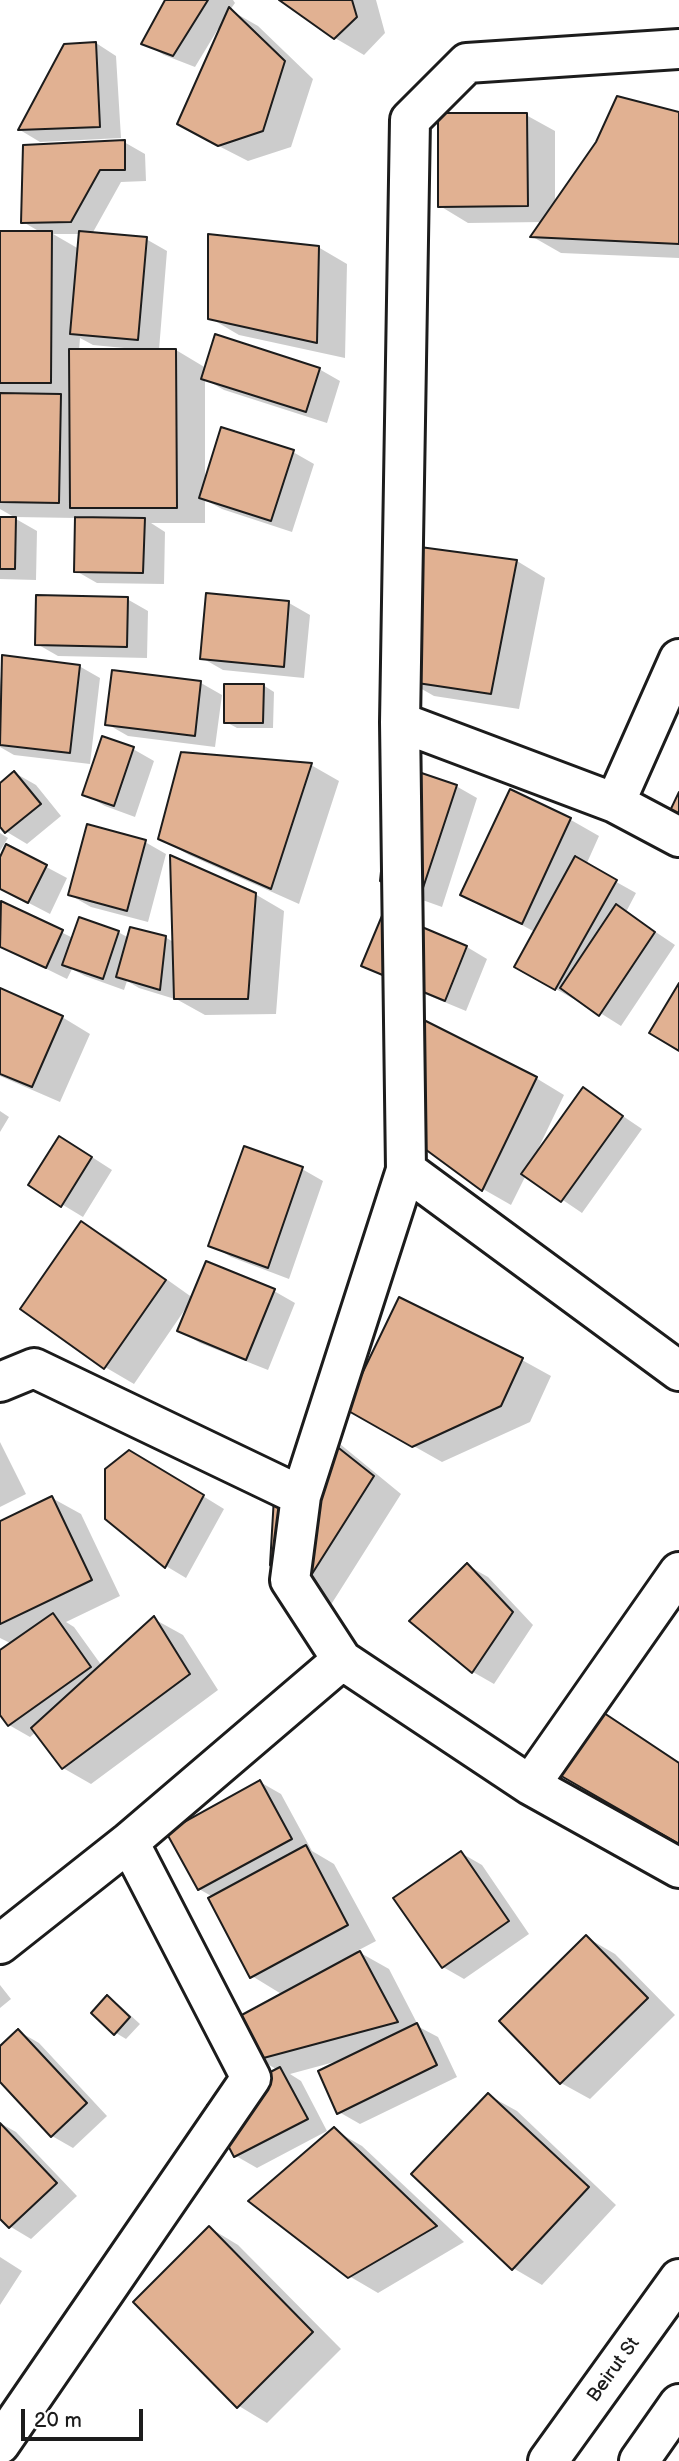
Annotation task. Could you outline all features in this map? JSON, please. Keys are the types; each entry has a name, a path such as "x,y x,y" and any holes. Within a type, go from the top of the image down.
{"street":[{"path":"679,49 467,64 410,120 400,722 405,1170 301,1496 290,1580 342,1660 530,1785 679,1868"},
{"path":"615,803 679,659"},
{"path":"400,722 615,803 679,837"},
{"path":"405,1170 679,1371"},
{"path":"0,1382 34,1368 301,1496"},
{"path":"530,1785 679,1572"},
{"path":"0,1944 129,1842 342,1660"},
{"path":"0,2444 251,2078 129,1842"},
{"name":"Beirut St","path":"548,2461 679,2279"},
{"path":"639,2461 679,2404"}],"building":[{"path":"165,0 208,0 173,56 141,44"},
{"path":"279,0 352,0 357,17 334,39"},
{"path":"229,7 285,61 263,131 218,146 177,124"},
{"path":"96,42 100,127 18,130 64,44"},
{"path":"617,96 679,112 679,244 530,237 596,142"},
{"path":"438,113 527,113 528,206 438,207"},
{"path":"125,140 125,170 100,170 71,222 21,223 23,145"},
{"path":"0,231 52,231 51,383 0,383"},
{"path":"79,231 147,237 138,340 70,334"},
{"path":"208,234 319,246 317,343 208,319"},
{"path":"215,334 320,368 306,412 201,379"},
{"path":"69,349 176,349 177,508 70,508"},
{"path":"0,393 61,394 59,503 0,502"},
{"path":"221,427 294,450 271,521 199,498"},
{"path":"0,517 16,517 15,569 0,569"},
{"path":"75,517 145,518 143,573 74,572"},
{"path":"420,547 517,560 491,694 404,681"},
{"path":"206,593 289,601 284,667 200,659"},
{"path":"36,595 128,597 127,647 35,645"},
{"path":"2,655 80,665 70,753 0,745"},
{"path":"112,670 201,681 195,736 105,725"},
{"path":"224,684 264,684 263,723 224,723"},
{"path":"102,736 134,747 114,806 82,795"},
{"path":"181,752 312,763 271,889 158,839"},
{"path":"392,763 457,785 420,897 380,881"},
{"path":"14,771 41,804 5,833 0,827 0,783"},
{"path":"510,789 571,818 522,924 460,895"},
{"path":"679,792 679,821 668,815"},
{"path":"87,824 146,840 127,911 68,895"},
{"path":"6,844 47,865 28,903 0,889 0,857"},
{"path":"170,855 256,893 248,999 174,999"},
{"path":"575,856 617,880 555,990 514,967"},
{"path":"1,901 63,930 46,968 0,947"},
{"path":"616,904 655,932 599,1016 560,988"},
{"path":"384,911 467,946 445,1001 361,966"},
{"path":"79,917 119,931 103,979 62,965"},
{"path":"130,927 166,936 160,990 116,977"},
{"path":"679,983 679,1051 649,1033"},
{"path":"0,988 63,1016 32,1087 0,1074"},
{"path":"408,1012 537,1077 482,1191 410,1138"},
{"path":"583,1087 623,1116 561,1202 521,1174"},
{"path":"59,1136 92,1157 61,1207 28,1185"},
{"path":"244,1146 303,1167 268,1268 208,1246"},
{"path":"81,1221 166,1280 104,1369 20,1309"},
{"path":"206,1261 275,1289 246,1360 177,1331"},
{"path":"399,1297 523,1358 501,1406 412,1447 345,1409"},
{"path":"311,1426 374,1476 298,1596 270,1565 274,1497"},
{"path":"129,1450 204,1495 165,1568 105,1519 105,1469"},
{"path":"52,1496 92,1580 0,1624 0,1521"},
{"path":"467,1563 513,1612 472,1673 409,1621"},
{"path":"53,1613 91,1667 8,1726 0,1715 0,1650"},
{"path":"154,1616 190,1674 62,1769 31,1728"},
{"path":"586,1701 679,1763 679,1844 537,1762"},
{"path":"260,1780 292,1839 198,1890 166,1832"},
{"path":"306,1845 348,1925 250,1978 208,1898"},
{"path":"461,1851 509,1921 442,1968 393,1898"},
{"path":"586,1935 648,1998 560,2084 499,2021"},
{"path":"360,1951 398,2022 256,2060 238,2017"},
{"path":"107,1995 130,2017 114,2035 91,2013"},
{"path":"417,2023 437,2065 337,2114 318,2071"},
{"path":"18,2029 87,2103 51,2137 0,2082 0,2046"},
{"path":"280,2067 308,2119 234,2157 207,2105"},
{"path":"488,2093 589,2187 512,2270 411,2174"},
{"path":"0,2123 57,2183 9,2228 0,2219"},
{"path":"334,2127 437,2226 348,2278 248,2201"},
{"path":"209,2226 313,2332 237,2408 133,2302"}]}
